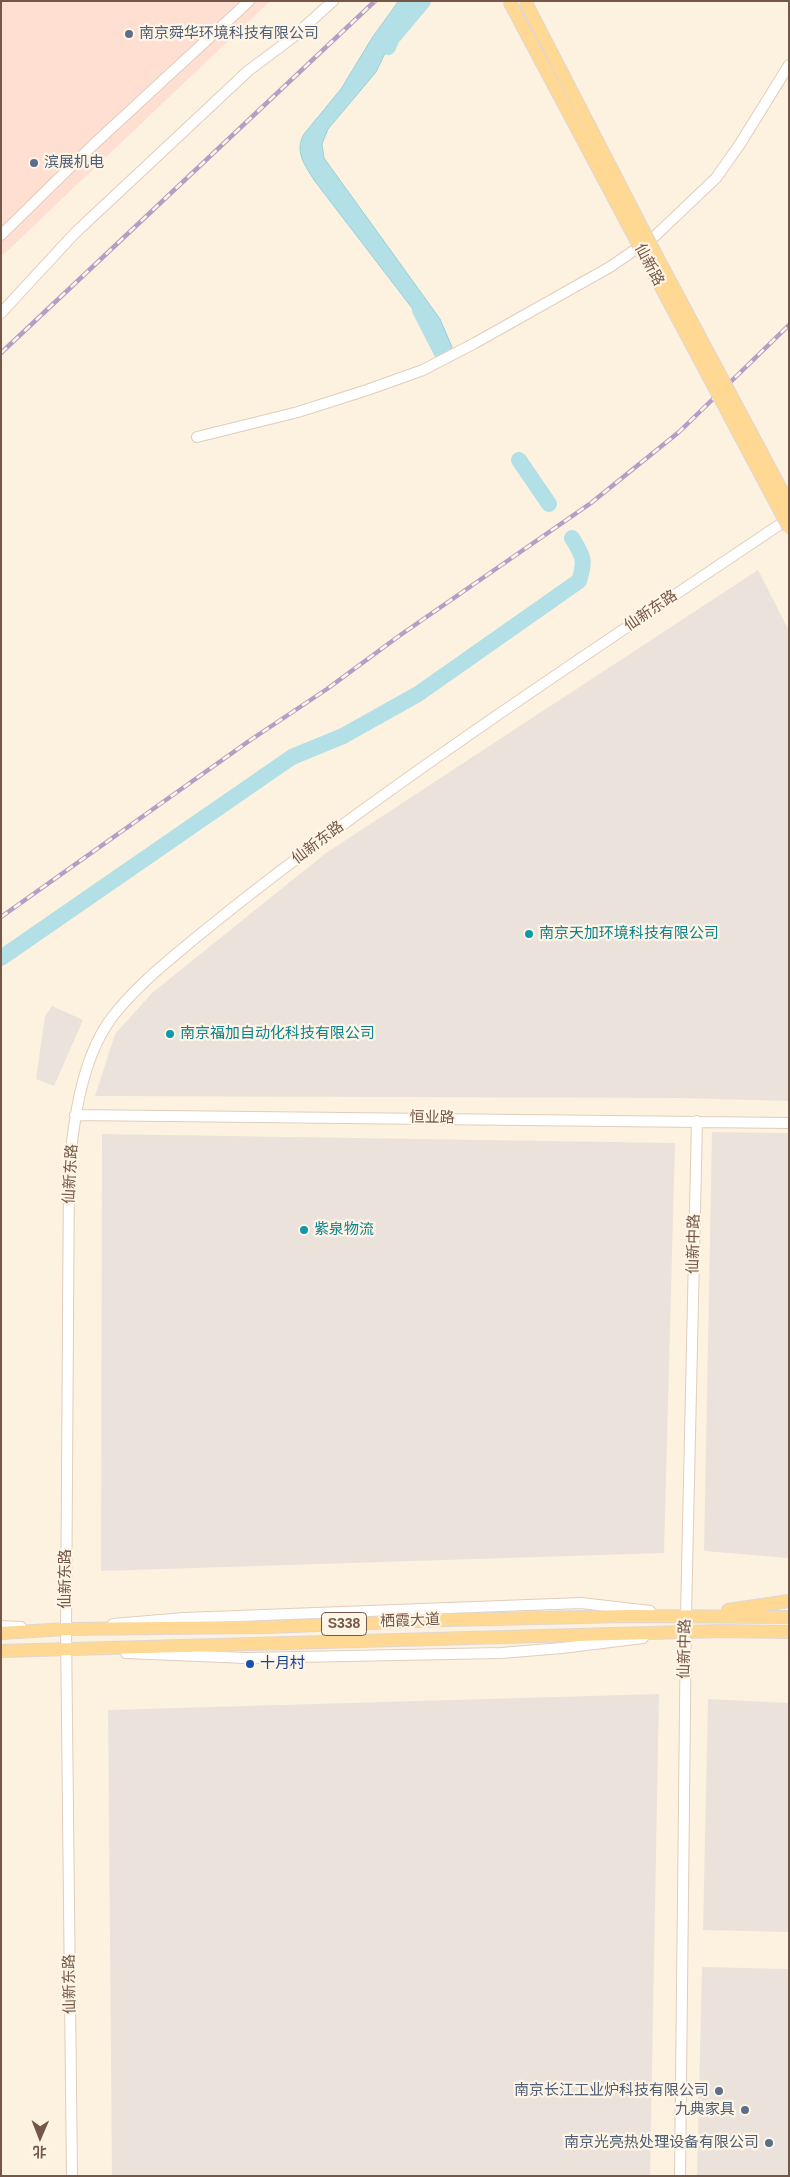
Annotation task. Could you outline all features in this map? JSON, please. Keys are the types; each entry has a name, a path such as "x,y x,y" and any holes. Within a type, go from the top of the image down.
{"main road":[{"name":"仙新路","path":"509,1 787,524"},
{"name":"仙新路","path":"525,1 653,249 789,504"},
{"path":"686,1615 789,1601"},
{"name":"栖霞大道","path":"1,1633 66,1629 267,1627 447,1620 686,1615 789,1617"},
{"name":"栖霞大道","path":"1,1651 686,1632 789,1632"},
{"path":"686,1632 789,1640"}],"street":[{"path":"1,235 93,145 249,1"},
{"path":"1,314 75,234 184,131 248,71 292,38 333,1"},
{"path":"197,437 298,412 423,370 610,267 655,236 716,178 740,144 789,65"},
{"name":"仙新东路","path":"72,2176 66,1649 69,1168 75,1115 92,1055 110,1021 147,978 242,900 340,826 564,670 787,524"},
{"name":"恒业路","path":"75,1115 789,1123"},
{"name":"仙新中路","path":"680,2176 686,1615 697,1122"},
{"path":"1,1626 66,1629"},
{"path":"1,1657 66,1649"}],"shaded area":[{"path":"1,1 270,1 1,257"},
{"path":"758,570 789,631 789,1101 678,1098 95,1096 115,1034 152,993 326,853"},
{"path":"52,1006 83,1020 54,1086 36,1079 45,1016"},
{"path":"712,1132 789,1133 789,1558 704,1551"},
{"name":"紫泉物流","path":"102,1134 675,1143 664,1553 101,1571"},
{"path":"659,1694 650,2176 112,2176 108,1710"},
{"path":"708,1699 789,1703 789,1932 703,1930"},
{"path":"702,1967 789,1969 789,2176 697,2176"}],"water":[{"path":"399,1 425,1 402,25 388,47 376,72 328,129 322,144 324,158 440,319 452,347 448,355 314,180 304,164 300,153 304,134 341,89 372,38"}],"waterway":[{"path":"388,47 392,38 423,1"},
{"path":"420,310 442,353"},
{"path":"519,460 549,504"},
{"path":"1,958 292,757 343,736 418,694 579,581 583,563 579,549 572,538"}],"railway":[{"path":"1,353 375,1"},
{"path":"1,917 249,741 327,689 399,636 591,503 679,432 789,325"}],"place":[{"name":"南京舜华环境科技有限公司","path":"129,34"},
{"name":"滨展机电","path":"34,163"},
{"name":"南京天加环境科技有限公司","path":"529,934"},
{"name":"南京福加自动化科技有限公司","path":"170,1034"},
{"name":"紫泉物流","path":"304,1230"},
{"name":"十月村","path":"250,1664"},
{"name":"南京长江工业炉科技有限公司","path":"719,2091"},
{"name":"九典家具","path":"745,2110"},
{"name":"南京光亮热处理设备有限公司","path":"769,2143"}]}
